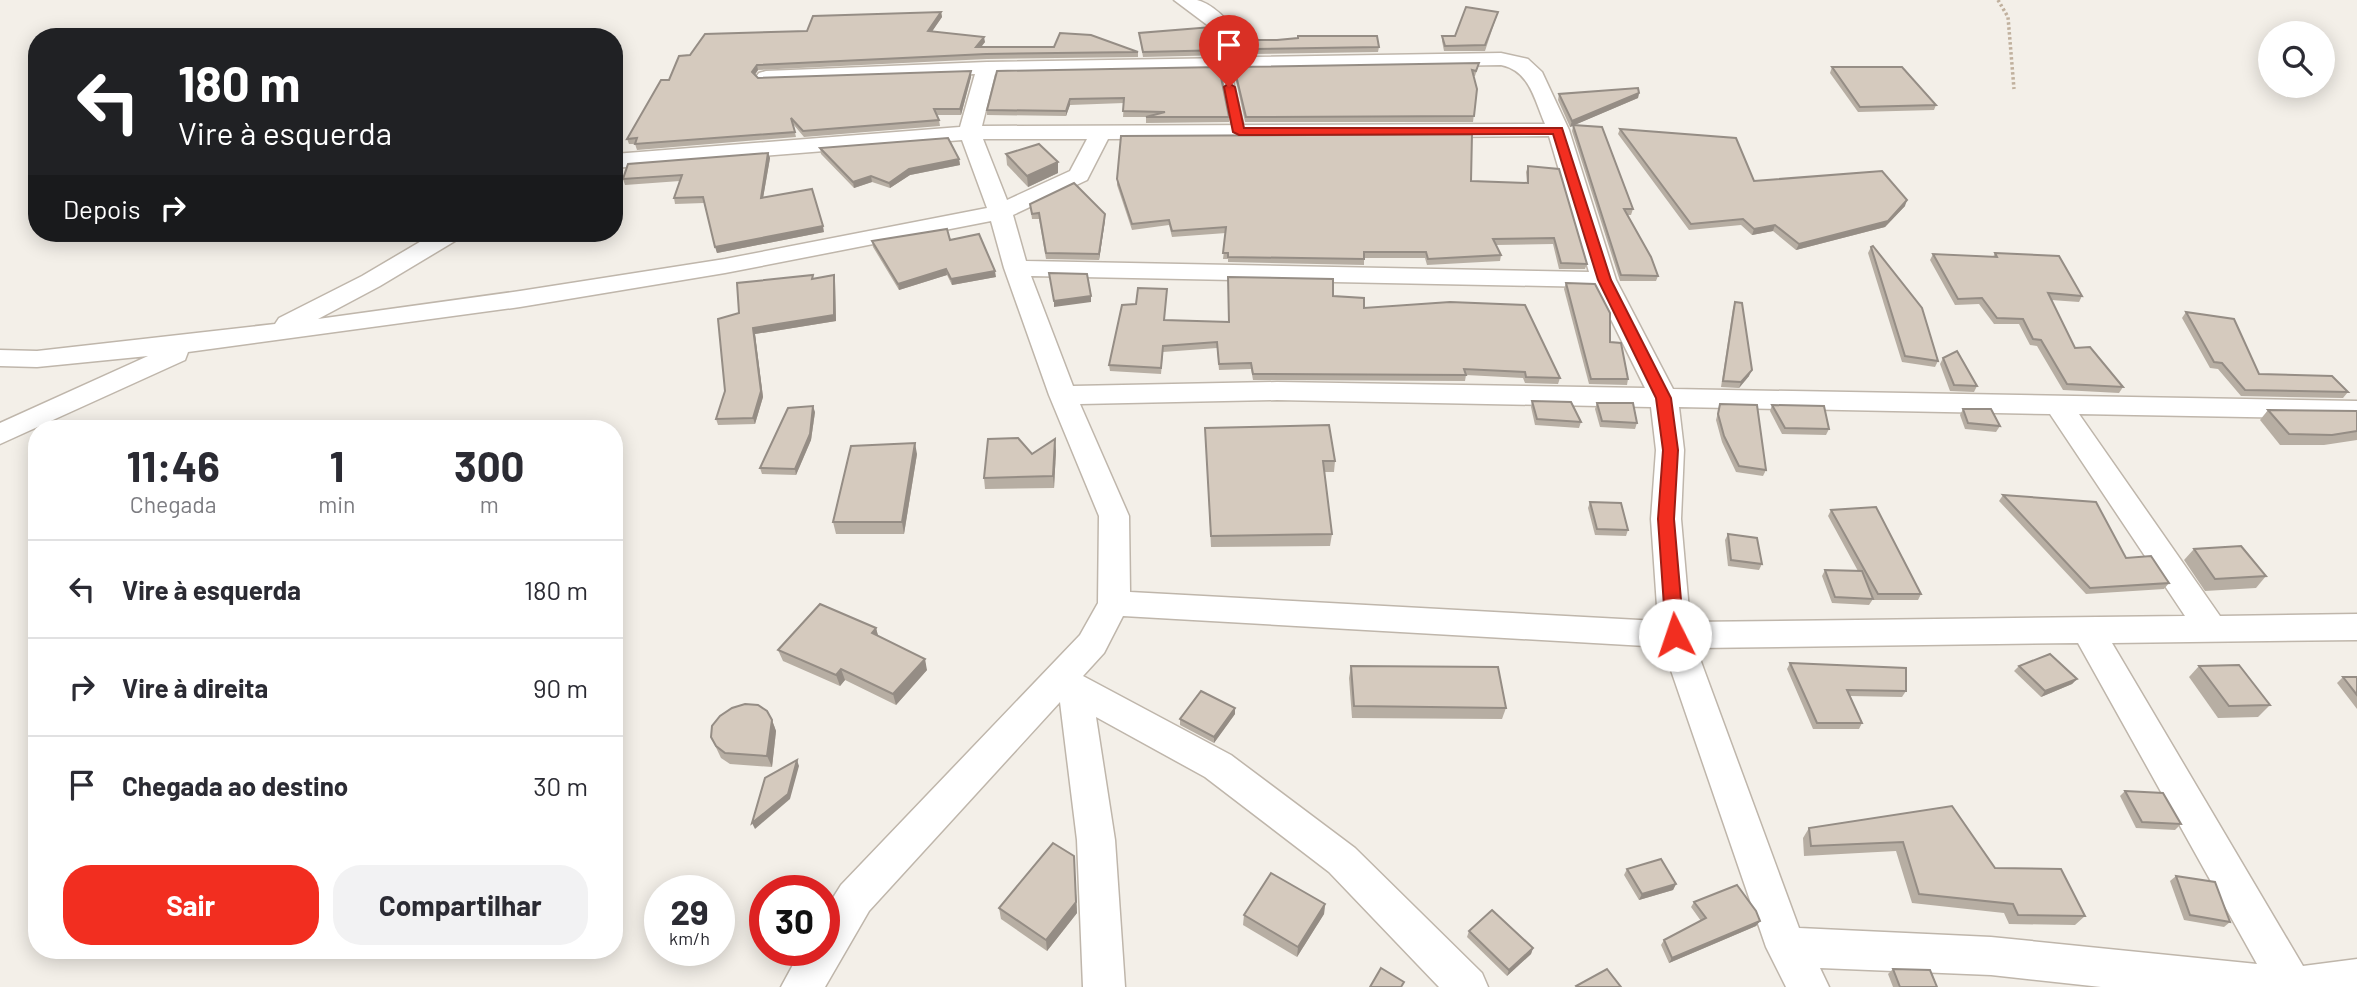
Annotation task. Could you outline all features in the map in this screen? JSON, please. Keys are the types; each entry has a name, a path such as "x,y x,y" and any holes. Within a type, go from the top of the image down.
{"street":[{"path":"1183,0 1213,16 1229,32 1234,64"},
{"path":"766,77 987,68 1501,59 1521,63 1532,72 1558,130 1604,280 1664,398 1670,450 1666,519 1675,635 1786,947 1808,987"},
{"path":"840,923 855,898 1067,684 1114,603 1114,516 1094,462 1063,395 970,133 973,112 987,68"},
{"path":"623,160 970,133 1558,130"},
{"path":"0,358 37,359 198,343 520,299 725,266 1000,212 1079,175 1101,132"},
{"path":"266,335 371,281 437,242"},
{"path":"1016,268 1604,280"},
{"path":"30,420 198,343"},
{"path":"1063,395 1277,391 2357,410"},
{"path":"2058,404 2211,629"},
{"path":"0,434 28,421"},
{"path":"1114,603 1675,635 2357,627"},
{"path":"2087,630 2193,810 2292,987"},
{"path":"1067,684 1096,839 1104,987"},
{"path":"1067,684 1218,766 1342,860 1467,987"},
{"path":"1786,947 1991,956 2292,987 2357,979"},
{"path":"802,987 814,966"}],"lane":[{"path":"1234,64 1239,132"}],"path":[{"path":"1998,0 2008,17 2014,89"}],"building":[{"path":"1466,7 1498,12 1485,45 1445,46 1442,36 1455,36"},
{"path":"941,12 928,31 984,37 976,47 1054,47 1060,33 1091,35 1138,52 986,54 757,65 752,72 758,78 971,71 960,109 934,109 939,120 803,131 791,118 795,132 635,144 637,138 627,139 661,80 669,80 679,56 690,55 705,34 807,31 813,16"},
{"path":"1212,27 1227,50 1143,52 1139,33"},
{"path":"1298,36 1377,36 1379,47 1253,49 1248,40 1277,40"},
{"path":"1479,63 1476,71 1472,70 1477,89 1474,116 1246,117 1234,67"},
{"path":"1219,67 1229,117 1146,117 1165,112 1123,111 1124,98 1070,99 1066,111 987,110 997,71"},
{"path":"1832,67 1902,67 1936,105 1860,107"},
{"path":"1638,88 1639,93 1572,121 1559,94"},
{"path":"1573,125 1602,127 1633,209 1624,209 1651,257 1658,276 1621,275"},
{"path":"1620,129 1736,138 1754,181 1882,171 1907,200 1888,221 1799,244 1775,225 1754,229 1743,219 1691,224"},
{"path":"1472,134 1471,181 1528,183 1528,166 1559,169 1587,264 1561,263 1554,238 1493,239 1501,255 1428,259 1426,252 1364,252 1364,259 1228,257 1228,253 1223,253 1226,227 1172,231 1169,220 1132,224 1117,179 1121,136"},
{"path":"948,138 959,159 909,169 889,183 871,176 853,182 820,148"},
{"path":"1039,144 1058,162 1027,176 1006,154"},
{"path":"768,153 761,198 812,189 823,226 715,247 703,197 674,198 682,175 623,179 628,164"},
{"path":"1074,183 1105,214 1099,254 1046,253 1039,213 1032,214 1030,204"},
{"path":"947,229 950,240 979,234 995,271 951,279 946,269 898,284 872,241"},
{"path":"1873,246 1922,308 1938,361 1905,356 1871,247"},
{"path":"1995,253 2059,256 2082,296 2048,293 2075,348 2090,347 2123,387 2067,384 2041,340 2033,339 2023,319 1997,318 1982,298 1958,299 1933,254 1997,257"},
{"path":"1049,273 1087,274 1091,296 1054,301"},
{"path":"813,275 812,279 834,275 834,315 753,328 761,391 753,418 716,419 725,391 718,319 739,313 737,283"},
{"path":"1228,277 1333,279 1333,296 1364,298 1364,308 1450,302 1525,305 1560,378 1526,377 1525,372 1464,369 1466,375 1253,374 1251,363 1219,364 1217,342 1163,346 1161,368 1109,365 1122,305 1136,304 1138,288 1167,289 1164,320 1229,322"},
{"path":"1566,283 1595,284 1610,313 1610,342 1621,343 1628,379 1591,379"},
{"path":"1735,302 1742,303 1752,370 1741,382 1723,381"},
{"path":"2186,312 2234,319 2259,374 2332,376 2348,392 2245,390 2222,363 2214,362"},
{"path":"1957,351 1977,386 1954,385 1943,358"},
{"path":"1532,401 1571,402 1581,422 1537,419"},
{"path":"1597,403 1633,403 1637,423 1602,421"},
{"path":"1720,404 1757,405 1766,470 1739,466 1724,436 1718,414"},
{"path":"1772,405 1824,406 1829,429 1785,428"},
{"path":"813,406 810,434 795,469 760,468 788,408"},
{"path":"1963,409 1991,409 2000,426 1968,423"},
{"path":"2268,410 2357,411 2357,431 2332,435 2289,434"},
{"path":"1329,425 1335,461 1323,461 1332,534 1211,536 1205,428"},
{"path":"1018,438 1032,454 1055,439 1053,476 984,478 988,439"},
{"path":"915,443 902,522 833,522 851,446"},
{"path":"2003,495 2096,502 2126,558 2151,556 2169,583 2090,588"},
{"path":"1590,502 1621,503 1628,530 1597,529"},
{"path":"1876,507 1921,594 1878,594 1831,510"},
{"path":"1728,534 1757,538 1762,564 1731,560"},
{"path":"2241,546 2266,576 2215,579 2194,549"},
{"path":"1825,570 1862,571 1873,599 1835,597"},
{"path":"820,604 876,628 872,633 925,659 893,694 841,669 836,675 778,650"},
{"path":"2050,654 2077,679 2045,691 2019,666"},
{"path":"1790,663 1906,668 1906,691 1847,690 1862,723 1817,723"},
{"path":"2239,665 2270,705 2229,706 2199,666"},
{"path":"1351,666 1498,667 1506,708 1354,706"},
{"path":"2343,677 2357,677 2357,695"},
{"path":"1201,691 1235,708 1214,737 1180,719"},
{"path":"745,704 758,705 767,711 772,720 767,756 725,753 716,746 711,737 712,726 720,716"},
{"path":"797,760 788,794 752,823 765,778"},
{"path":"2125,791 2163,793 2181,824 2142,822"},
{"path":"1952,806 1995,868 2061,869 2085,916 2018,915 2013,904 1919,894 1903,842 1811,846 1809,828"},
{"path":"1053,843 1074,856 1076,902 1046,940 999,908"},
{"path":"1661,859 1676,884 1642,894 1627,869"},
{"path":"1271,873 1325,904 1298,947 1244,915"},
{"path":"2176,876 2215,882 2230,922 2190,915"},
{"path":"1737,885 1760,921 1672,958 1664,940 1706,918 1694,902"},
{"path":"1492,910 1533,948 1509,970 1469,931"},
{"path":"1381,968 1404,982 1401,987 1370,987"},
{"path":"1607,969 1621,987 1576,986"},
{"path":"1893,969 1930,970 1937,987 1900,987"}],"route":[{"path":"1229,87 1239,132 1558,130 1604,280 1664,398 1670,450 1666,519 1675,635"}]}
